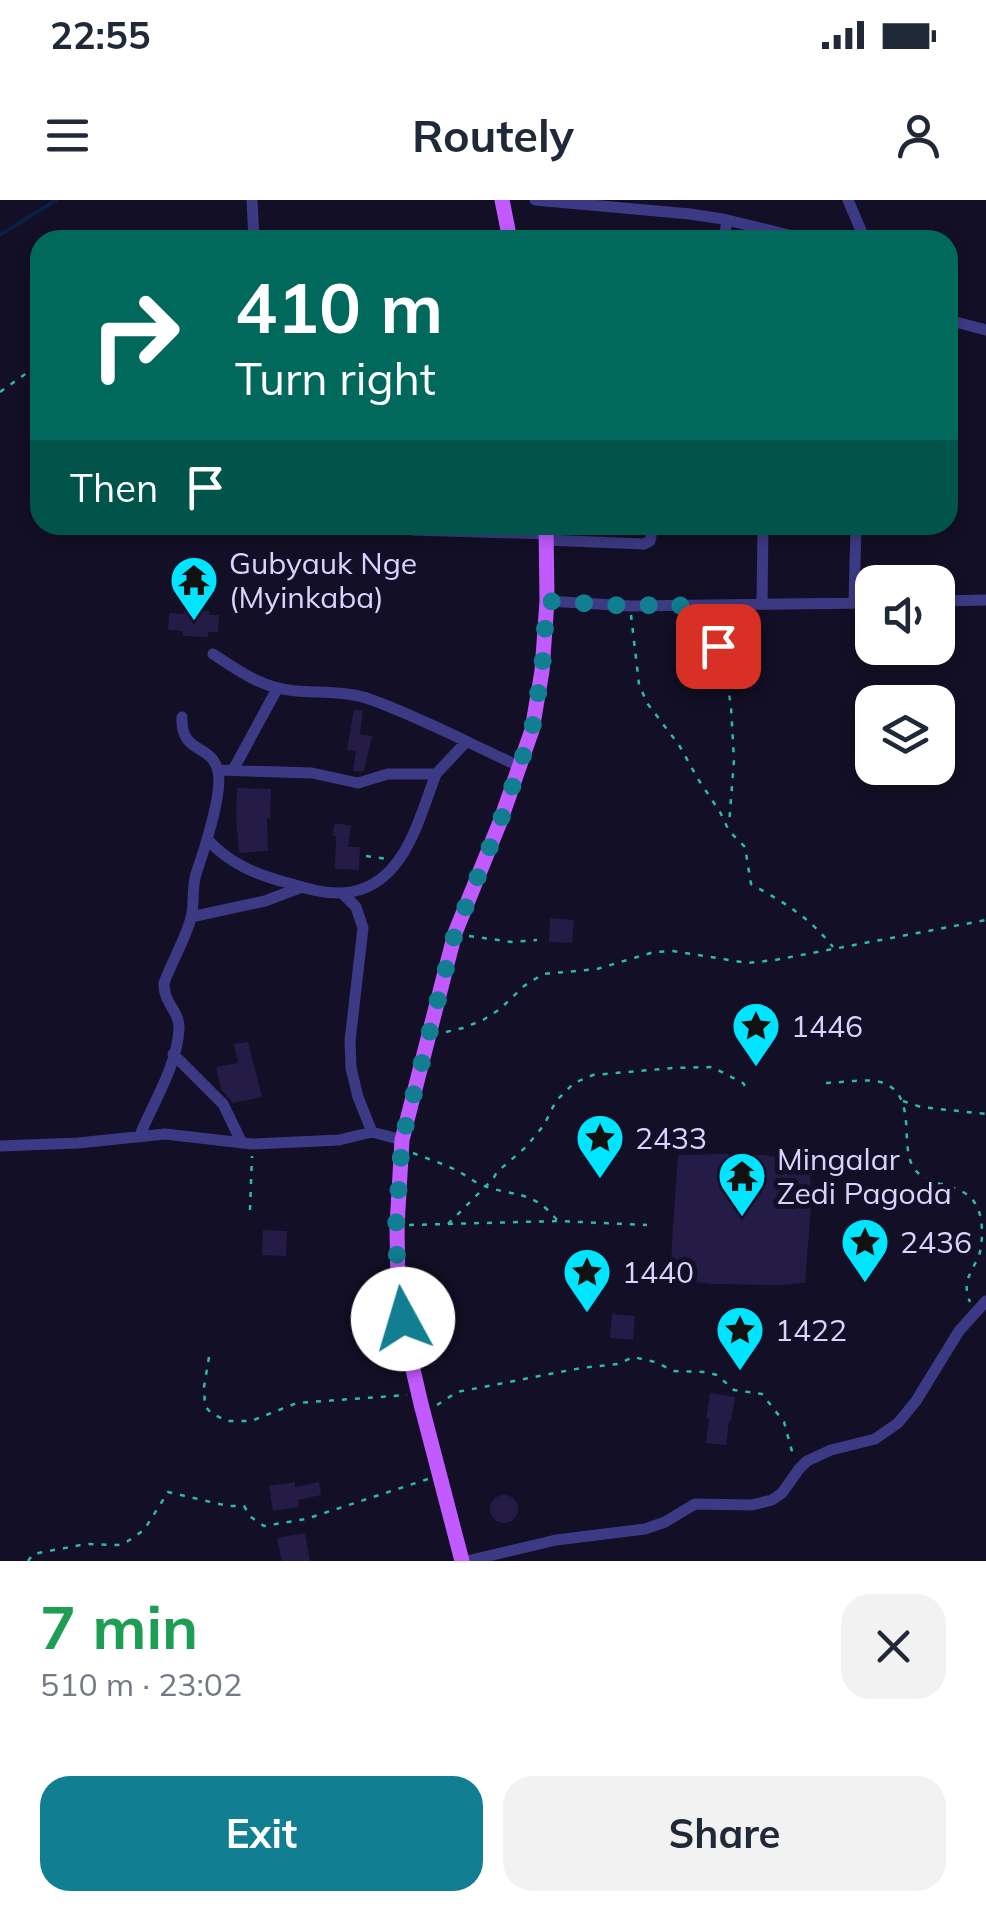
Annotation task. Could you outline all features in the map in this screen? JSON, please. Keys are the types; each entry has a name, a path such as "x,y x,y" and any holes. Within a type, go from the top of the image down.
{"main road":[{"path":"502,200 508,230"},
{"path":"464,1561 418,1394 398,1290 396,1226 401,1144 455,933 532,730 547,601 546,535"}],"street":[{"path":"252,200 254,230"},
{"path":"535,200 633,205 727,220 748,230"},
{"path":"848,200 861,230"},
{"path":"726,230 727,220"},
{"path":"958,323 986,330"},
{"path":"564,535 644,544 650,542 651,535"},
{"path":"762,604 763,535"},
{"path":"547,601 630,606 854,603 856,535"},
{"path":"955,601 986,600"},
{"path":"213,654 244,675 276,688 368,698 519,766"},
{"path":"232,770 276,688"},
{"path":"139,1137 173,1054 179,1024 166,1001 164,983 191,917 196,873 208,840 218,786 218,770 209,755 184,737 182,717"},
{"path":"208,840 236,865 302,887 342,893 364,888 386,876 407,851 436,774 466,742"},
{"path":"218,770 312,772 358,783 388,774 436,774"},
{"path":"191,917 265,901 302,887"},
{"path":"342,893 356,907 363,928 350,1042 351,1068 372,1132"},
{"path":"173,1054 222,1104 247,1144"},
{"path":"0,1146 78,1144 165,1134 247,1144 339,1140 372,1132 401,1144"},
{"path":"464,1561 556,1540 645,1529 695,1504 752,1506 767,1502 782,1494 807,1461 867,1442 888,1431 916,1401 974,1312 986,1300"}],"path":[{"path":"0,392 30,371"},
{"path":"679,604 718,646 724,661 734,760 729,830"},
{"path":"630,606 639,684 647,703 679,745 729,830 745,847 751,884 816,926 834,948"},
{"path":"366,856 398,861"},
{"path":"430,1035 483,1020 543,974 597,969 654,952 673,951 748,963 775,960 986,920"},
{"path":"455,933 512,942 537,940"},
{"path":"448,1224 526,1147 544,1125 556,1101 574,1083 594,1075 712,1067 743,1082 749,1092"},
{"path":"826,1083 878,1081 889,1086 902,1101 910,1162 917,1172 960,1188 972,1198 981,1219 979,1257 966,1282 974,1312"},
{"path":"902,1101 986,1114"},
{"path":"247,1144 250,1210"},
{"path":"401,1144 486,1186 530,1196 558,1222"},
{"path":"396,1226 558,1222 647,1225"},
{"path":"209,1357 203,1400 210,1412 227,1421 251,1421 296,1403 418,1394"},
{"path":"424,1415 456,1392 618,1364 633,1358 646,1359 674,1371 717,1374 734,1390 762,1394 784,1422 799,1469"},
{"path":"28,1561 34,1554 128,1541 144,1530 168,1492 244,1506 250,1517 264,1526 306,1518 438,1476"}],"building":[{"name":"Gubyauk Nge (Myinkaba)","path":"184,610 219,615 218,632 208,632 208,637 183,636 183,631 168,630 169,613 184,614"},
{"path":"354,709 363,711 360,734 372,736 361,772 353,771 356,751 347,750"},
{"path":"237,788 271,789 268,851 239,853"},
{"path":"335,823 351,826 348,847 360,847 359,870 335,869"},
{"path":"550,918 574,920 572,943 549,942"},
{"path":"248,1042 262,1097 233,1103 221,1089 216,1067 238,1063 234,1044"},
{"name":"Mingalar Zedi Pagoda","path":"678,1155 765,1155 808,1164 812,1194 805,1283 710,1284 671,1278"},
{"path":"263,1230 287,1231 286,1256 262,1255"},
{"path":"612,1314 635,1316 633,1340 610,1338"},
{"path":"710,1393 735,1397 726,1445 706,1443"},
{"path":"295,1482 295,1487 319,1482 321,1495 298,1500 299,1507 273,1511 269,1486"},
{"path":"504,1495 514,1499 518,1509 514,1519 504,1523 494,1519 490,1509 494,1499"},
{"path":"305,1533 310,1561 282,1561 277,1538"}],"waterway":[{"path":"0,235 56,200"}],"place":[{"name":"Gubyauk Nge (Myinkaba)","path":"194,622"},
{"name":"1446","path":"756,1068"},
{"name":"2433","path":"600,1180"},
{"name":"Mingalar Zedi Pagoda","path":"742,1218"},
{"name":"2436","path":"865,1284"},
{"name":"1440","path":"587,1314"},
{"name":"1422","path":"740,1372"}],"route":[{"path":"403,1319 396,1226 402,1140 455,933 532,730 542,670 547,601 630,606 679,604 718,646"}]}
